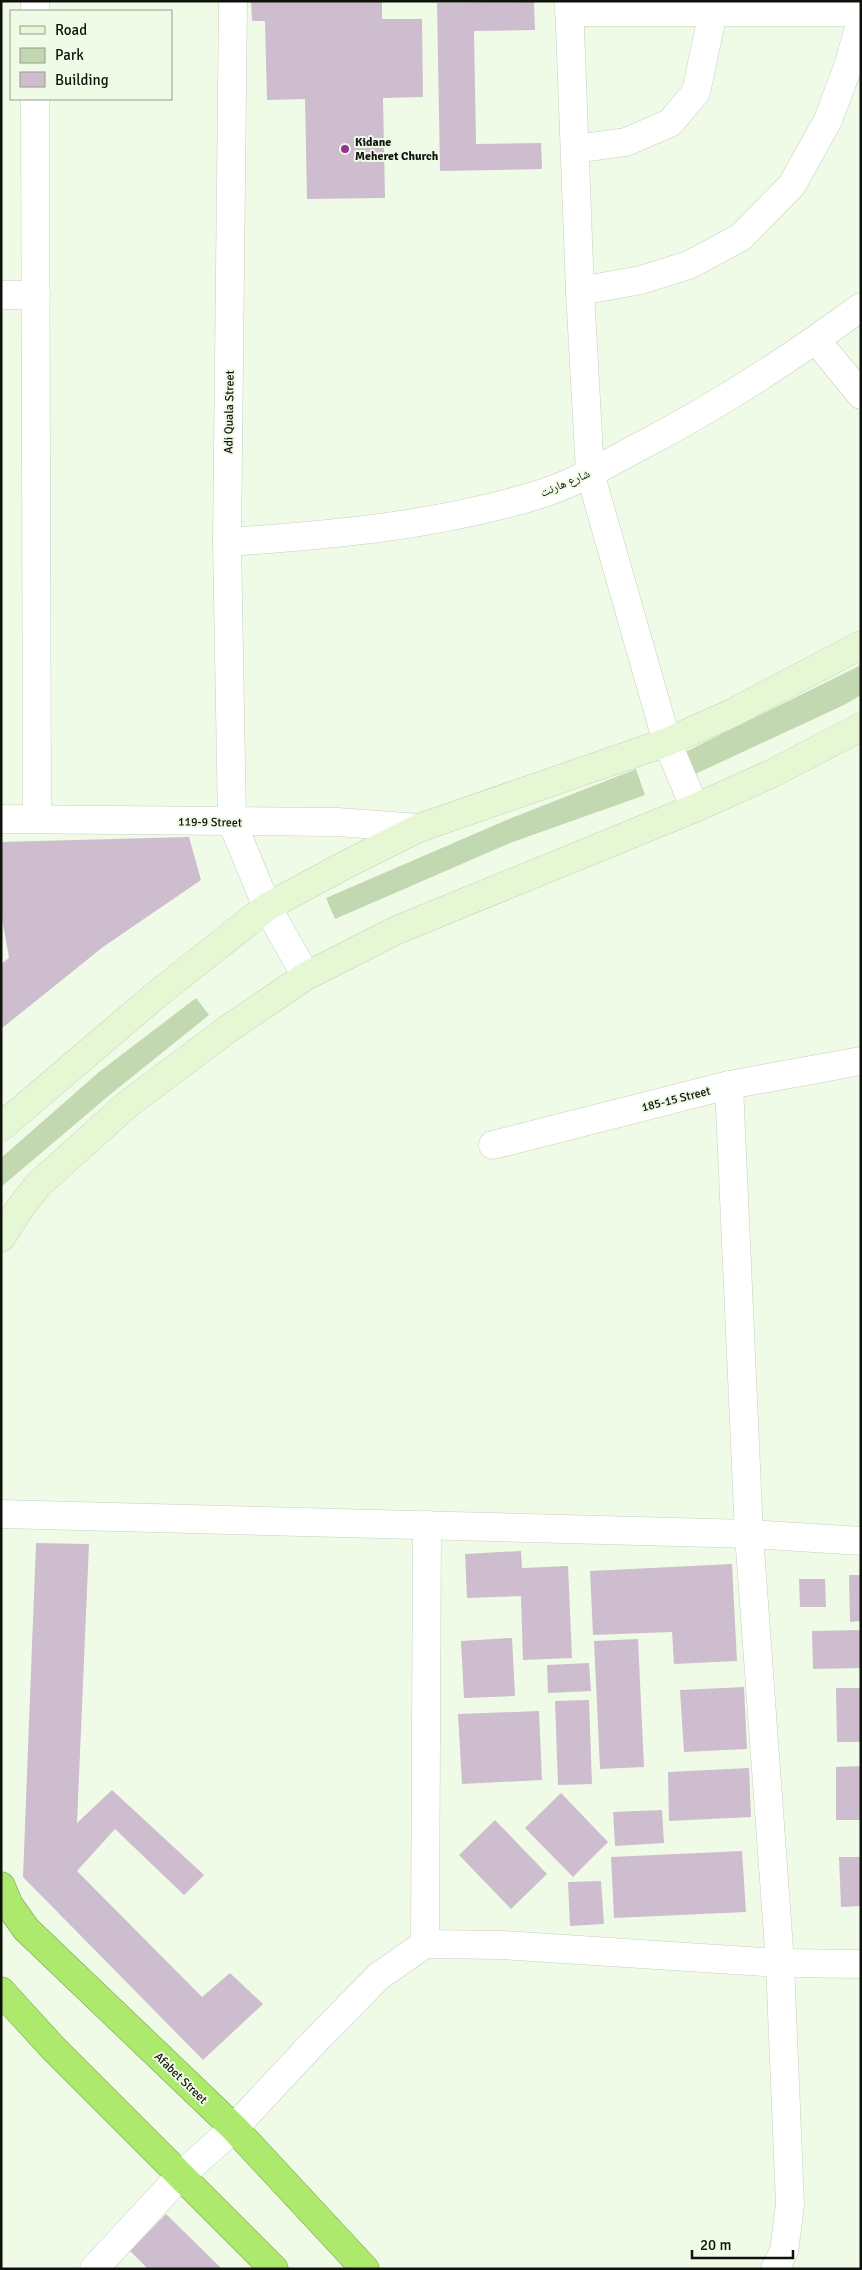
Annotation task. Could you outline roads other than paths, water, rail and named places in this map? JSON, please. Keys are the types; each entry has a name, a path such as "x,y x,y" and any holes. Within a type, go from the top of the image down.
{"highway":[{"name":"Afabet Street","path":"1,1886 9,1904 26,1929 234,2128 365,2269"},
{"path":"1,1991 52,2048 274,2269"}],"main road":[{"path":"1,1127 142,1007 267,907 419,828 667,742 732,713 861,645"},
{"path":"1,1238 20,1208 39,1184 128,1104 228,1029 306,976 396,930 695,808 773,773 861,727"}],"street":[{"name":"Adi Quala Street","path":"232,822 228,542 233,1"},
{"path":"695,808 667,742 590,473 580,291 569,7 712,12 861,12"},
{"path":"575,149 626,142 670,123 696,92 712,12"},
{"path":"580,291 641,280 689,265 741,237 792,185 828,120 849,64 861,20"},
{"path":"35,100 37,819"},
{"path":"1,295 36,295"},
{"name":"شارع هارنت","path":"228,542 324,536 401,527 535,496 590,473 668,432 747,385 816,340 861,307"},
{"path":"816,340 861,395"},
{"name":"119-9 Street","path":"1,819 337,822 419,828"},
{"path":"232,822 267,907 306,976"},
{"name":"185-15 Street","path":"493,1145 729,1085 861,1061"},
{"path":"729,1085 749,1534 780,1963 790,2205 784,2251 775,2269"},
{"path":"1,1514 749,1534 861,1541"},
{"path":"425,1944 427,1525"},
{"path":"94,2269 180,2176 234,2128 379,1976 425,1944 502,1945 780,1963 861,1964"}],"place":[{"name":"Kidane Meheret Church","path":"345,149"}]}
